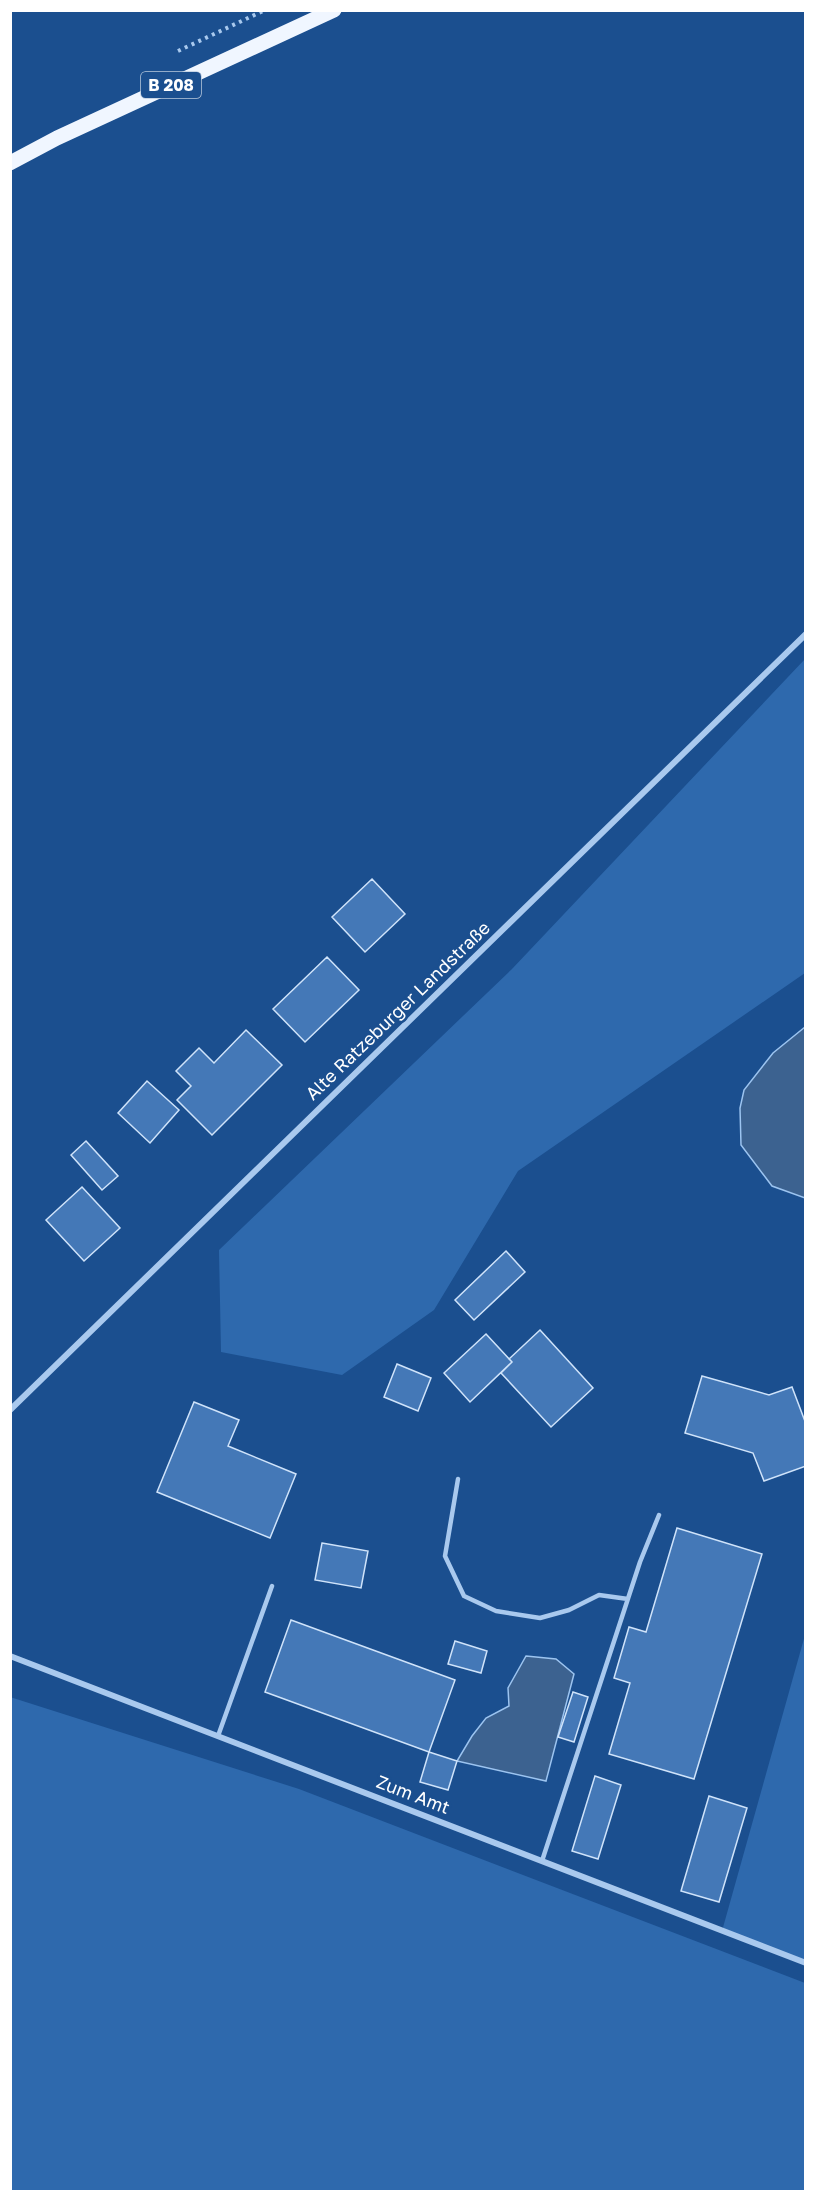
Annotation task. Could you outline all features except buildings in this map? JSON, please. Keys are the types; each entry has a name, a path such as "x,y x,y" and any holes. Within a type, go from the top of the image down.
{"main road":[{"name":"B 208","path":"10,163 68,133 334,10"}],"street":[{"name":"Alte Ratzeburger Landstraße","path":"10,1410 806,634"},
{"name":"Zum Amt","path":"10,1656 806,1963"}],"lane":[{"path":"458,1479 445,1556 464,1596 496,1611 540,1618 569,1610 599,1595 628,1599"},
{"path":"542,1861 628,1599 659,1515"},
{"path":"218,1736 272,1586"}],"shaded area":[{"path":"805,659 805,973 518,1171 434,1310 342,1375 221,1352 219,1250 512,969"},
{"path":"805,1027 805,1198 772,1186 741,1145 740,1108 744,1090 773,1053"},
{"path":"805,1635 805,1963 722,1931"},
{"path":"526,1656 556,1659 574,1674 546,1781 457,1761 486,1718 509,1706 508,1688"},
{"path":"10,1697 299,1789 805,1983 805,2191 11,2191"}]}
